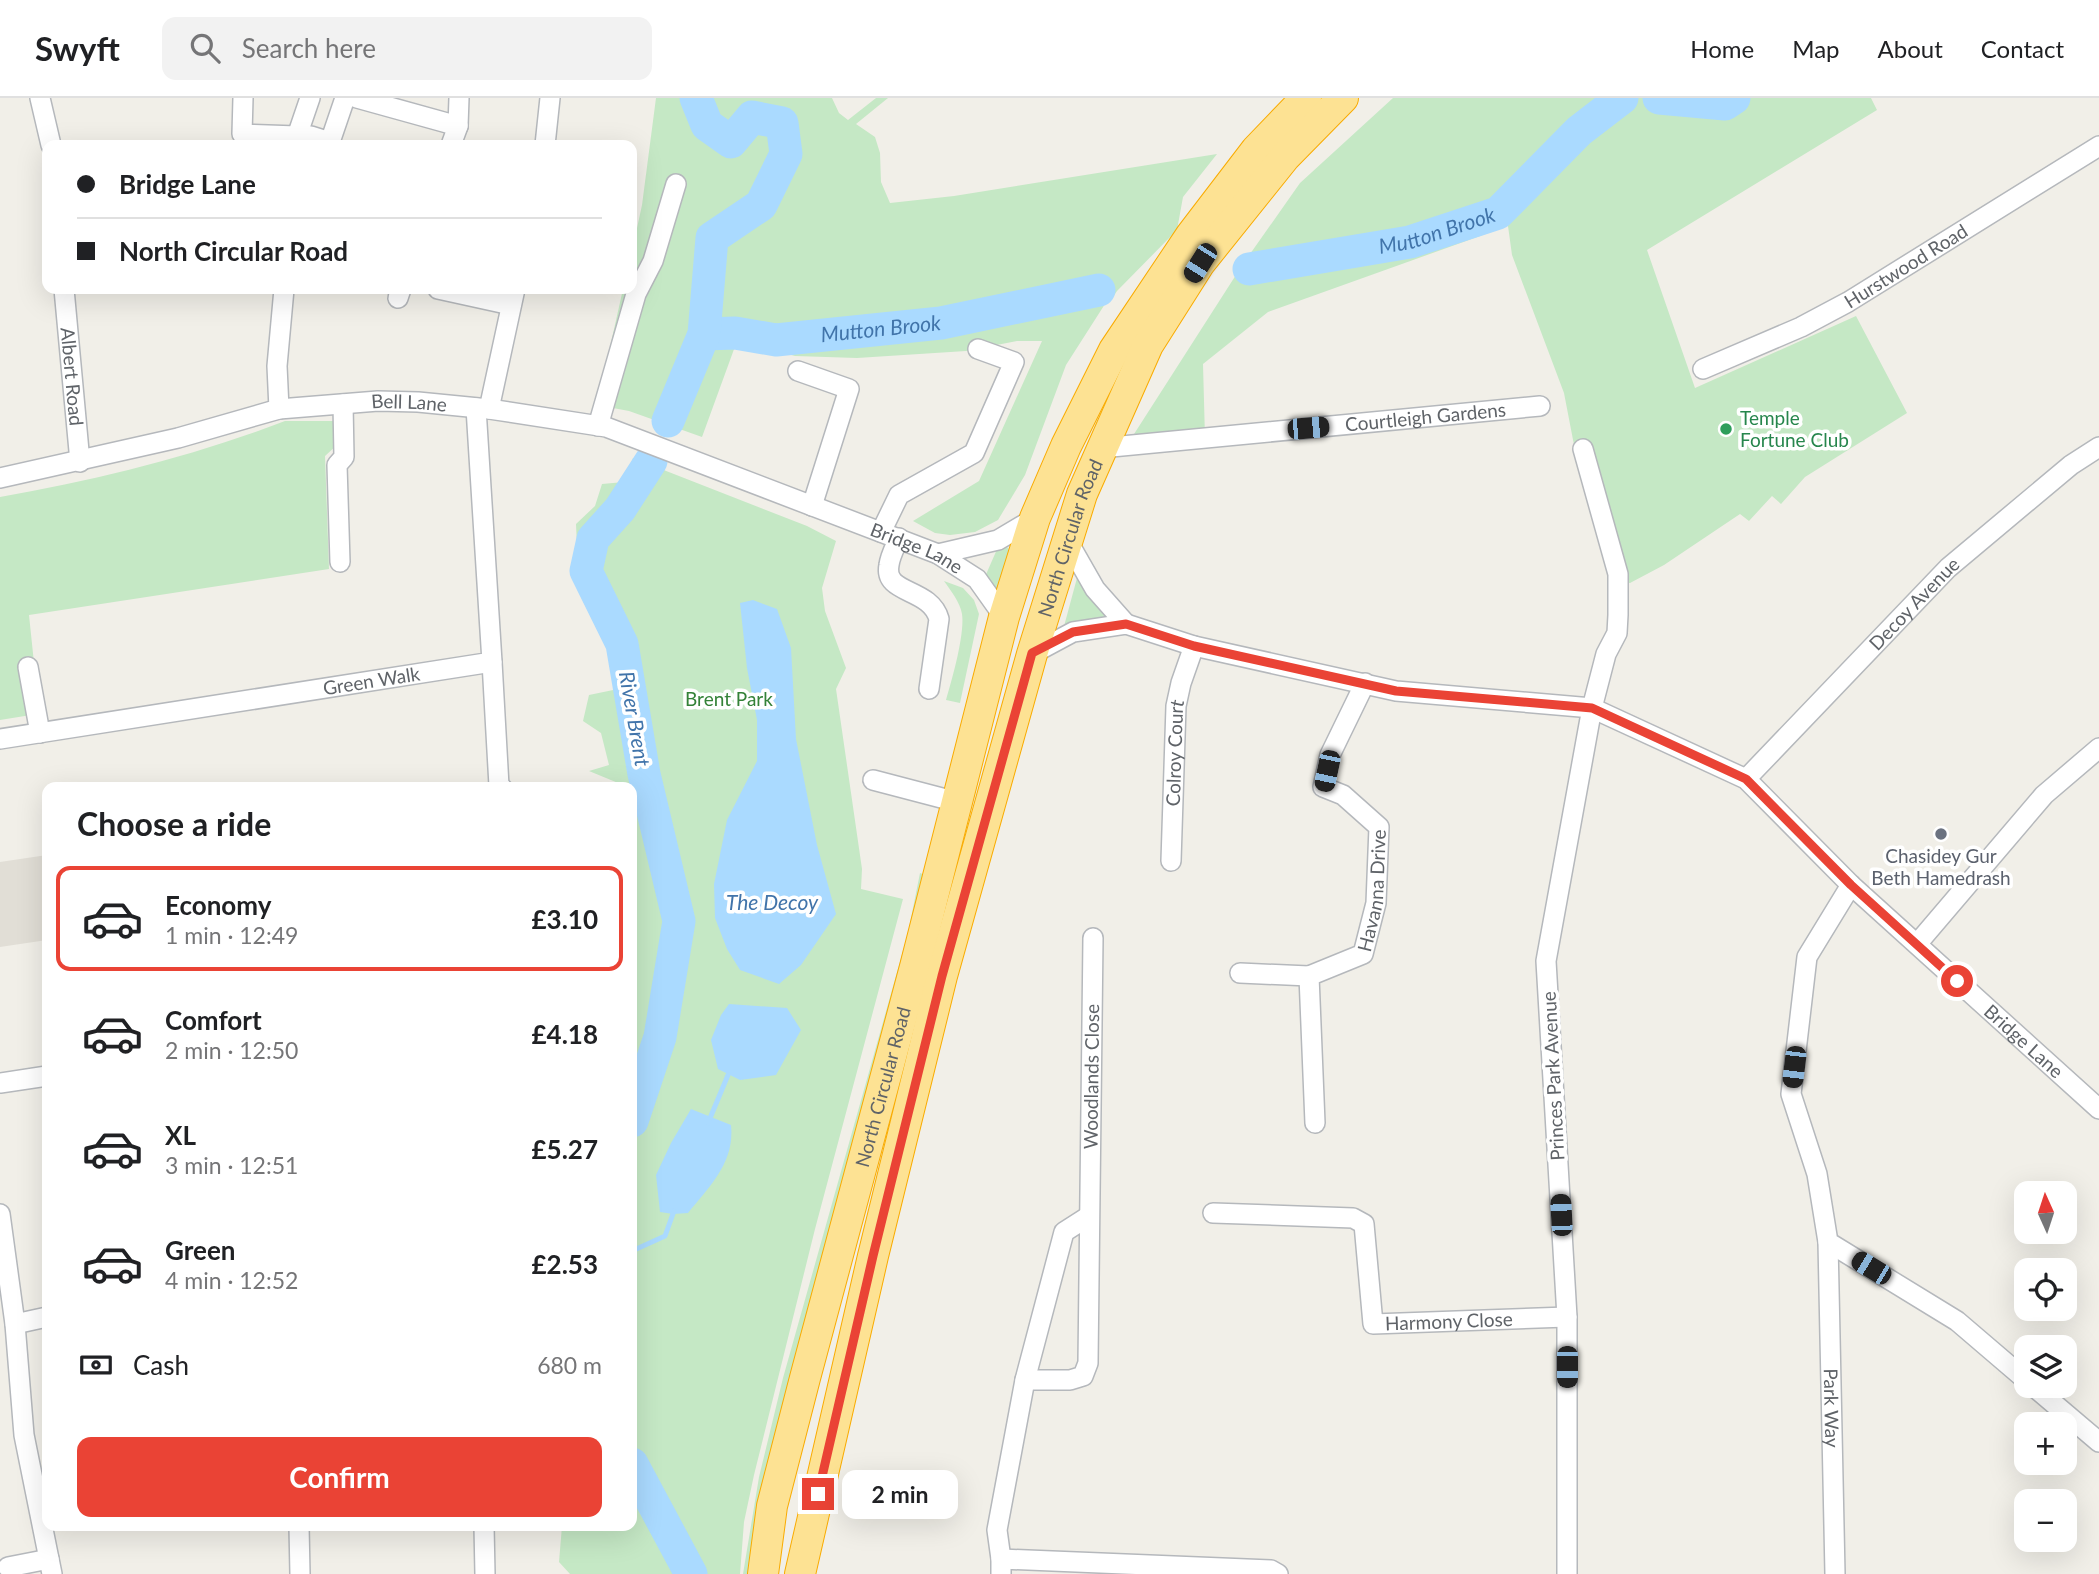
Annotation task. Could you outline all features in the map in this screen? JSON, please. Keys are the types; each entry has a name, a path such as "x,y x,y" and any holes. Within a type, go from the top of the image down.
{"highway":[{"name":"North Circular Road","path":"763,1574 775,1493 1004,617 1035,518 1066,446 1114,349 1191,235 1256,150 1306,98"},
{"name":"North Circular Road","path":"800,1574 876,1243 942,976 1032,653 1067,540 1101,448 1147,345 1200,263 1285,158 1343,98"}],"street":[{"path":"40,98 50,140"},
{"path":"243,98 242,134 311,136 320,140"},
{"path":"298,136 310,98"},
{"path":"330,140 345,98"},
{"path":"357,98 458,126"},
{"path":"453,140 458,126 459,98"},
{"path":"546,140 550,98"},
{"name":"Hurstwood Road","path":"1703,369 1801,327 1848,302 2099,146"},
{"path":"637,292 653,261 676,184"},
{"name":"Albert Road","path":"64,294 80,462"},
{"path":"279,409 277,366 284,294"},
{"path":"485,294 513,297 483,409 499,782"},
{"path":"598,426 636,294"},
{"path":"929,690 939,619 933,605 926,599 902,589 891,578 890,535 899,495 974,453 1014,362 978,349"},
{"path":"798,371 849,389 812,506"},
{"name":"Bell Lane","path":"0,478 178,438 279,409 418,402 598,426 677,453 812,506"},
{"path":"340,562 337,465 344,457 343,404"},
{"name":"Courtleigh Gardens","path":"1101,448 1540,406"},
{"name":"Decoy Avenue","path":"1746,779 1948,568 2071,465 2099,447"},
{"name":"Princes Park Avenue","path":"1567,1574 1567,1317 1546,961 1592,708 1606,654 1617,633 1618,574 1583,449"},
{"name":"Bridge Lane","path":"812,506 938,554 977,579 1004,617"},
{"path":"938,554 998,540 1035,518"},
{"path":"1067,540 1095,589 1126,624"},
{"name":"Bridge Lane","path":"1032,653 1073,632 1126,624 1194,646 1396,691 1592,708 1746,779 1851,885 2098,1107"},
{"name":"Colroy Court","path":"1171,861 1176,706 1181,682 1194,646"},
{"name":"Green Walk","path":"0,739 492,662"},
{"path":"28,667 40,733"},
{"name":"Havanna Drive","path":"1240,973 1309,976 1363,954 1376,904 1379,827 1343,795 1323,787 1330,755 1365,683"},
{"path":"1917,944 2044,795 2099,748"},
{"path":"873,780 957,802"},
{"name":"Park Way","path":"1835,1574 1828,1241 1817,1174 1791,1094 1807,957 1851,885"},
{"name":"Woodlands Close","path":"1025,1380 1070,1380 1083,1376 1088,1363 1093,938"},
{"path":"1309,976 1315,1123"},
{"path":"0,1083 42,1077"},
{"name":"Harmony Close","path":"1213,1213 1353,1218 1364,1224 1373,1324 1567,1317"},
{"path":"0,1214 15,1324 24,1435 42,1526"},
{"path":"1089,1216 1064,1233 1025,1380 996,1530 1001,1567 1271,1570 1278,1574"},
{"path":"1828,1241 1957,1321 2014,1370"},
{"path":"15,1324 42,1318"},
{"path":"2047,1398 2099,1442"},
{"path":"8,1567 50,1566 43,1531"},
{"path":"299,1531 300,1574"},
{"path":"484,1531 485,1574"}],"shaded area":[{"path":"42,856 42,941 0,947 0,862"}],"green space":[{"path":"656,98 832,98 839,113 848,120 876,98 888,98 856,124 875,137 880,153 881,182 890,203 954,196 1217,154 1183,197 1177,230 1105,304 1066,365 1025,475 998,520 975,532 950,535 935,533 913,521 979,481 1042,341 1017,341 966,351 857,358 795,356 737,341 702,437 629,411 597,405 622,294 637,294 637,228"},
{"path":"1393,98 1871,98 1877,110 1647,250 1695,388 1856,316 1907,413 1805,477 1781,504 1772,496 1749,521 1740,514 1664,565 1630,583 1611,581 1574,445 1564,393 1512,255 1508,226 1268,312 1203,364 1205,438 1127,445 1243,264 1300,183"},
{"path":"285,421 336,421 337,445 325,456 329,569 29,615 34,663 31,715 0,720 0,497 144,466"},
{"name":"Brent Park","path":"633,458 807,526 836,541 822,588 825,611 846,668 836,689 862,869 861,889 903,899 815,1229 754,1475 744,1522 740,1574 570,1574 559,1562 562,1531 637,1531 637,782 616,782 589,771 609,765 601,733 583,721 589,695 618,689 618,652 578,569 576,524 595,506 602,484 624,482"},
{"path":"1006,546 1010,550 998,587 994,591 984,579 998,547"},
{"path":"1077,578 1106,614 1105,619 1063,630"},
{"path":"944,581 963,588 974,600 979,614 960,703 946,700 960,645 962,614"},
{"path":"920,873 925,875 750,1574 743,1574 759,1477 783,1378 908,933"}],"water":[{"name":"The Decoy","path":"753,600 777,609 791,648 796,739 817,845 836,914 801,965 779,984 740,970 727,949 715,918 714,884 727,820 757,761 757,720 747,668 740,603"},
{"path":"729,1004 787,1008 801,1030 776,1075 740,1080 718,1069 711,1040 721,1015"},
{"path":"691,1109 731,1125 729,1151 719,1173 688,1213 660,1212 656,1175"}],"waterway":[{"path":"668,421 704,334 712,238 761,205 786,154 782,123 752,117 731,142 707,125 696,98"},
{"name":"Mutton Brook","path":"1249,269 1410,242 1498,213 1579,131 1622,98"},
{"name":"Mutton Brook","path":"1659,98 1725,104 1734,98"},
{"name":"Mutton Brook","path":"704,334 735,333 776,340 941,323 1099,290"},
{"name":"River Brent","path":"637,1106 660,1037 679,921 644,774 622,644 586,571 593,539 620,509 651,461"},
{"path":"708,1123 728,1075"},
{"path":"637,1249 665,1236 674,1211"},
{"name":"River Brent","path":"637,1473 691,1574"}],"place":[{"name":"Temple Fortune Club","path":"1726,429"},
{"name":"Chasidey Gur Beth Hamedrash","path":"1941,834"}],"route":[{"path":"818,1494 942,976 1032,653 1055,640 1087,628 1126,624 1194,646 1396,691 1592,708 1746,779 1851,885 1957,981"}]}
